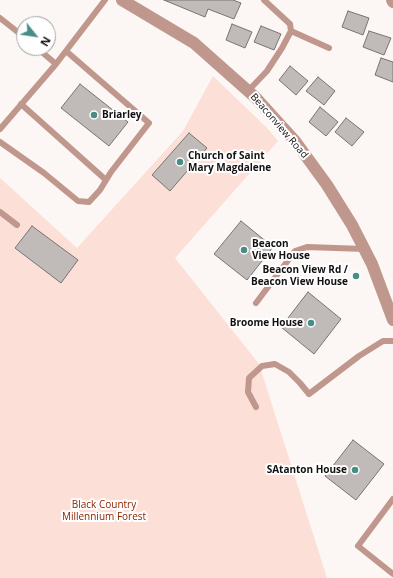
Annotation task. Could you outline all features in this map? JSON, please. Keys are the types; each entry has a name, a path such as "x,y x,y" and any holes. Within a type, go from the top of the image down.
{"street":[{"name":"Beaconview Road","path":"122,0 194,43 256,98 300,148 327,185 352,225 372,264 393,320"}],"lane":[{"path":"0,129 56,64 105,0"},
{"path":"248,91 267,71 291,31 290,24 264,0"},
{"path":"0,18 16,31"},
{"path":"291,31 329,48"},
{"path":"0,142 44,173 78,201 89,202 100,190 111,172 149,123 66,51"},
{"path":"46,56 56,64"},
{"path":"21,104 106,180"},
{"path":"0,212 17,225"},
{"path":"256,303 295,251 307,248 364,249"},
{"path":"256,407 248,392 249,378 262,366 275,364 289,372 309,394 383,341 393,341"},
{"path":"393,499 358,546 393,574"}],"green space":[{"name":"Black Country Millennium Forest","path":"213,76 267,128 278,141 175,258 259,364 327,578 0,578 0,178 77,248 183,131"}],"building":[{"path":"164,0 233,0 241,3 234,19 208,9 205,17"},
{"path":"348,11 369,18 363,35 342,27"},
{"path":"232,24 252,32 245,48 226,40"},
{"path":"261,26 281,34 274,50 254,42"},
{"path":"369,31 391,38 384,55 363,47"},
{"path":"381,58 393,62 393,82 375,75"},
{"path":"290,66 308,81 296,95 279,80"},
{"path":"318,77 335,91 324,105 306,91"},
{"name":"Briarley","path":"80,84 128,122 109,146 61,108"},
{"path":"320,107 338,122 326,136 309,122"},
{"path":"346,118 364,132 352,146 335,132"},
{"name":"Church of Saint Mary Magdalene","path":"189,133 207,148 170,191 152,175"},
{"name":"Beacon View House","path":"241,221 273,247 247,280 214,254"},
{"path":"32,226 78,260 61,283 15,248"},
{"name":"Broome House","path":"308,292 341,319 314,354 281,327"},
{"name":"SAtanton House","path":"353,440 384,464 356,500 325,476"}],"place":[{"name":"Briarley","path":"94,115"},
{"name":"Church of Saint Mary Magdalene","path":"180,162"},
{"name":"Beacon View House","path":"244,250"},
{"name":"Beacon View Rd / Beacon View House","path":"356,276"},
{"name":"Broome House","path":"311,323"},
{"name":"SAtanton House","path":"355,470"}]}
